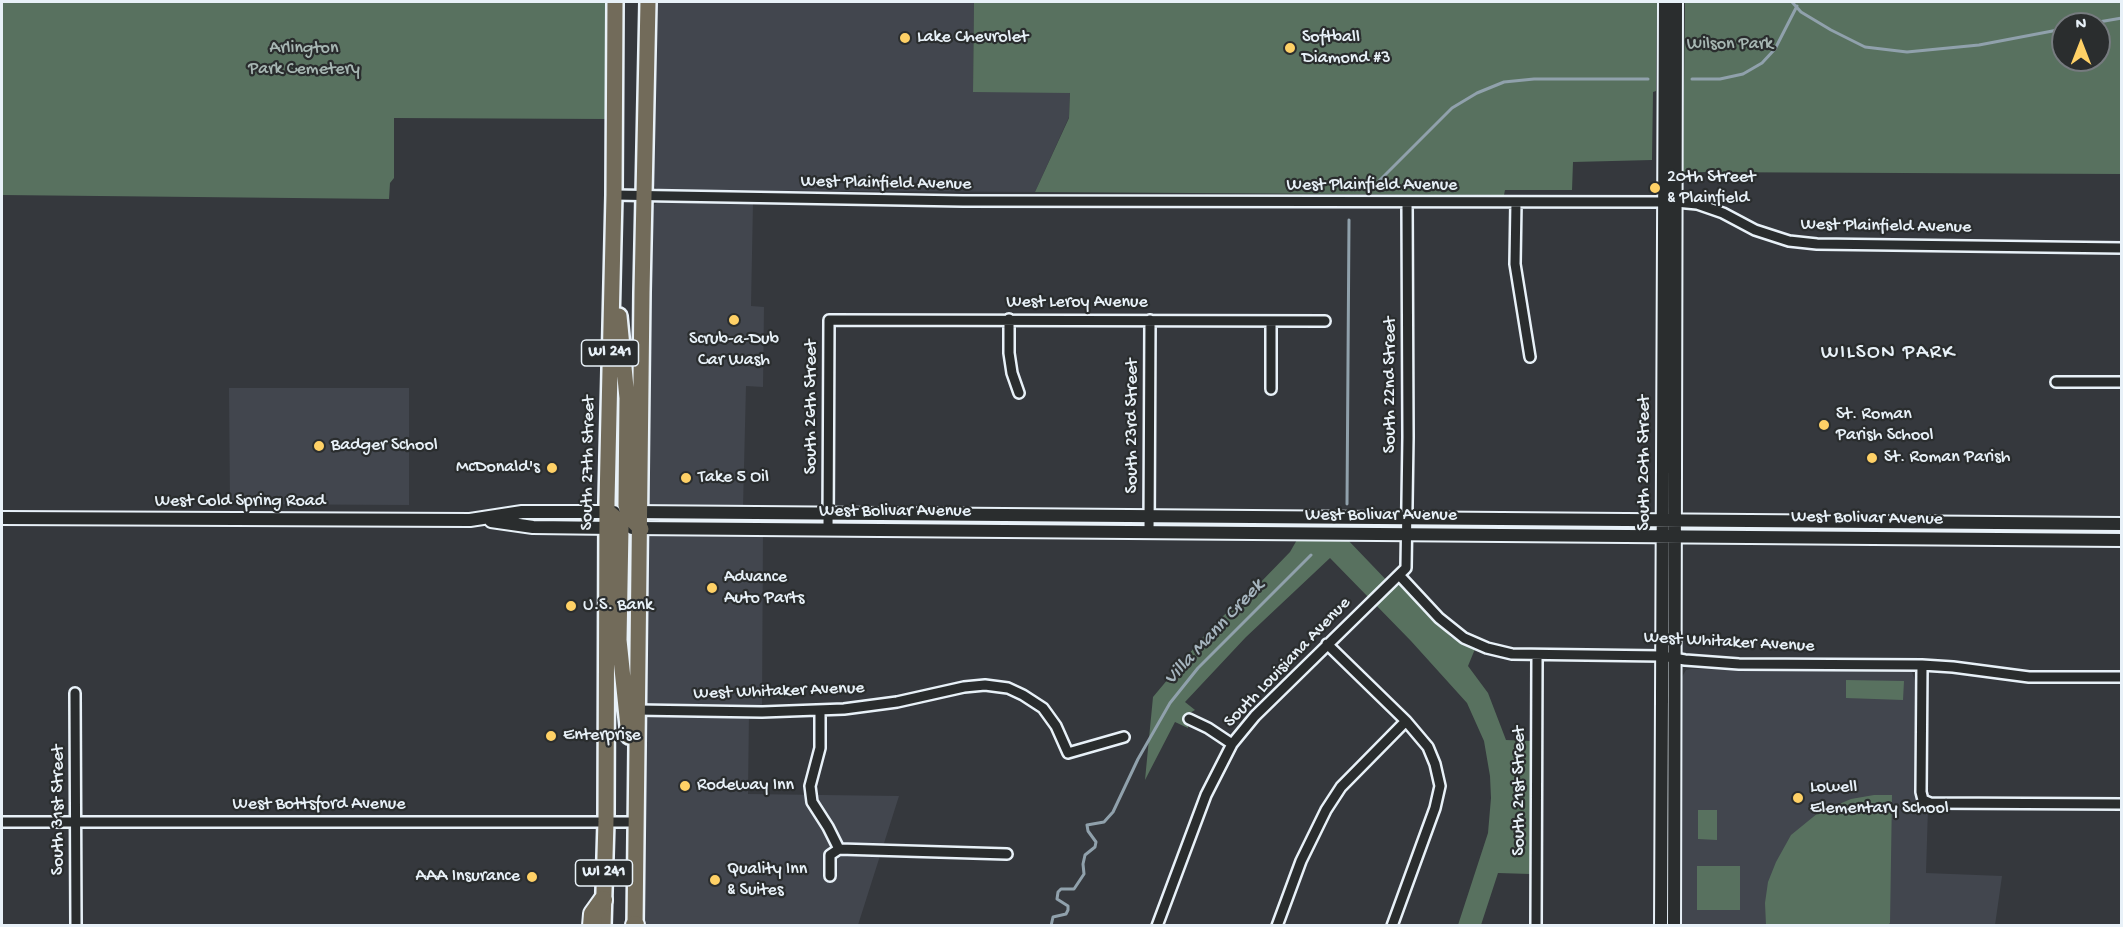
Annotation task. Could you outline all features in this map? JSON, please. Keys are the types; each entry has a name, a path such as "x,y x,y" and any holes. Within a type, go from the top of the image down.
{"highway":[{"path":"592,926 592,914 603,900"}],"main road":[{"name":"South 27th Street","path":"607,511 614,195 615,2"},
{"name":"WI 241","path":"634,512 648,2"},
{"path":"612,257 627,398 634,512 632,522 641,529"},
{"path":"607,511 617,519 614,528 620,650 637,792"},
{"name":"South 27th Street","path":"603,926 614,528"},
{"name":"WI 241","path":"635,925 641,529"}],"street":[{"name":"South 20th Street","path":"1665,2 1670,202"},
{"name":"South 20th Street","path":"1661,926 1668,657 1670,202 1676,2"},
{"name":"West Plainfield Avenue","path":"614,195 963,201 1670,202 1697,204 1723,213 1755,230 1789,241 1817,244 2121,248"},
{"name":"South 22nd Street","path":"1402,572 1407,534 1407,202"},
{"path":"1516,202 1515,264 1530,357"},
{"name":"West Leroy Avenue","path":"829,320 1325,321"},
{"name":"South 26th Street","path":"828,530 829,320"},
{"path":"1009,320 1009,353 1019,393"},
{"name":"South 23rd Street","path":"1149,532 1150,320"},
{"path":"1271,321 1271,389"},
{"path":"2056,381 2121,381"},
{"name":"West Cold Spring Road","path":"479,520 522,512 634,512"},
{"name":"West Bolivar Avenue","path":"634,512 2121,524"},
{"path":"710,513 710,530"},
{"path":"986,515 986,531"},
{"name":"West Cold Spring Road","path":"2,518 479,520 533,527 641,529"},
{"name":"West Bolivar Avenue","path":"641,529 2121,540"},
{"name":"West Whitaker Avenue","path":"1402,572 1439,618 1464,638 1498,652 1537,656 1668,657 1738,664 1922,665 2029,677 2121,677"},
{"name":"South Louisiana Avenue","path":"1157,926 1206,795 1232,744 1255,716 1402,572"},
{"path":"1327,644 1406,721 1428,747 1435,764 1440,786 1435,808 1392,926"},
{"name":"South 21st Street","path":"1536,926 1537,656"},
{"name":"South 20th Street","path":"1668,657 1674,926"},
{"path":"1922,665 1921,792 1923,800 1930,803 2121,804"},
{"name":"West Whitaker Avenue","path":"637,710 762,712 867,707 975,685 1008,688 1042,708 1056,726 1068,753 1124,737"},
{"name":"South 31st Street","path":"75,693 76,926"},
{"path":"820,710 819,748 810,786 812,802 839,849"},
{"path":"1189,719 1209,728 1232,744"},
{"path":"1276,926 1301,861 1326,810 1341,787 1406,721"},
{"name":"West Bottsford Avenue","path":"2,822 637,822"},
{"path":"830,876 830,855 839,849 1007,854"}],"shaded area":[{"path":"653,2 974,2 973,92 1070,92 1069,117 1035,192 660,190 650,181"},
{"path":"659,202 753,203 751,306 764,307 763,387 746,386 743,508 651,506 646,500 650,210"},
{"name":"Badger School","path":"229,388 409,388 409,505 230,504"},
{"path":"641,529 763,529 762,712 749,712 748,794 899,796 858,925 635,925"},
{"name":"Lowell Elementary School","path":"1686,670 1912,672 1915,681 1914,789 1917,801 1928,808 1926,873 2002,876 1995,925 1680,926 1682,677"}],"green space":[{"name":"Arlington Park Cemetery","path":"2,2 608,2 606,119 394,118 394,178 390,183 389,199 2,195"},
{"path":"974,2 1657,2 1656,91 1653,92 1652,160 1573,162 1572,190 1505,190 1504,195 1035,192 1069,118 1070,93 973,92"},
{"name":"Wilson Park","path":"1685,2 2121,2 2121,174 1683,172"},
{"path":"1298,538 1347,539 1393,587 1399,585 1403,588 1451,637 1475,649 1468,666 1488,693 1506,740 1530,741 1530,874 1498,873 1481,925 1458,925 1488,833 1491,798 1484,741 1467,703 1411,641 1330,558 1246,637 1185,702 1195,710 1188,714 1185,723 1188,728 1175,722 1145,780 1153,697 1214,624 1257,586 1290,552"},
{"path":"1846,680 1904,681 1903,700 1846,698"},
{"path":"1892,795 1890,923 1887,926 1766,925 1765,903 1768,882 1791,835 1818,813 1851,799"},
{"path":"1698,810 1717,810 1717,840 1698,839"},
{"path":"1697,866 1740,866 1740,910 1697,910"}],"waterway":[{"path":"1792,2 1801,12 1865,47 1907,52 1979,45 2051,31"},
{"path":"1692,79 1720,79 1743,74 1762,63 1775,49 1797,6"},
{"path":"2111,20 2122,18"},
{"name":"Villa Mann Creek","path":"1374,186 1452,108 1477,93 1504,82 1534,79 1648,79"},
{"name":"Villa Mann Creek","path":"1347,504 1349,220"},
{"name":"Villa Mann Creek","path":"1051,926 1053,917 1066,914 1068,910 1068,906 1057,899 1058,892 1061,889 1074,889 1084,874 1085,855 1095,847 1096,842 1088,831 1087,825 1104,822 1113,812 1138,759 1170,703 1198,668 1311,555"}],"place":[{"name":"Lake Chevrolet","path":"905,38"},
{"name":"Softball Diamond #3","path":"1290,48"},
{"name":"20th Street & Plainfield","path":"1655,188"},
{"name":"Scrub-a-Dub Car Wash","path":"734,320"},
{"name":"St. Roman Parish School","path":"1824,425"},
{"name":"Badger School","path":"319,446"},
{"name":"St. Roman Parish","path":"1872,458"},
{"name":"McDonald's","path":"552,468"},
{"name":"Take 5 Oil","path":"686,478"},
{"name":"Advance Auto Parts","path":"712,588"},
{"name":"U.S. Bank","path":"571,606"},
{"name":"Enterprise","path":"551,736"},
{"name":"Rodeway Inn","path":"685,786"},
{"name":"Lowell Elementary School","path":"1798,798"},
{"name":"AAA Insurance","path":"532,877"},
{"name":"Quality Inn & Suites","path":"715,880"}],"district":[{"name":"WILSON PARK","path":"1888,354"}]}
